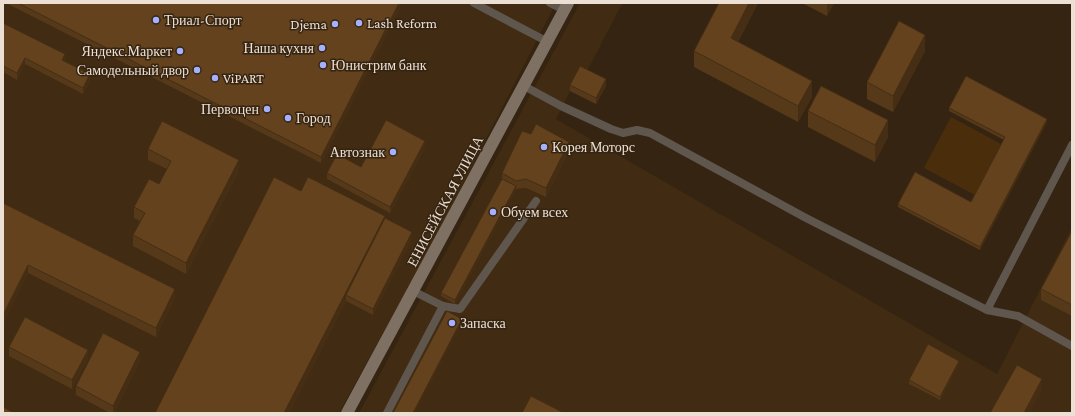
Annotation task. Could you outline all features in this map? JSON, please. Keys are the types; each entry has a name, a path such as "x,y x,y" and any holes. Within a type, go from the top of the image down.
{"street":[{"name":"ЕНИСЕЙСКАЯ УЛИЦА","path":"348,413 566,7"}],"lane":[{"path":"474,3 548,42"},
{"path":"550,3 566,7"},
{"path":"524,86 561,106 611,129 623,133 637,130 650,133 806,218 987,310 1018,316 1072,346"},
{"path":"987,310 1072,145"},
{"path":"414,291 443,306 460,309 536,201"},
{"path":"387,413 443,306"}],"shaded area":[{"path":"3,3 556,3 433,242 339,413 3,413"},
{"path":"580,3 622,4 585,75 580,72 556,119 997,374 1072,227 1072,413 359,413"},
{"path":"951,117 1001,144 975,195 924,168"}],"building":[{"name":"Город","path":"18,3 399,3 321,157"},
{"path":"719,3 749,3 731,38 812,81 798,106 694,51"},
{"path":"899,21 925,35 893,96 867,82"},
{"path":"3,23 65,54 62,60 90,74 83,88 25,58 17,73 3,66"},
{"path":"580,66 606,79 596,98 570,85"},
{"path":"966,76 1047,119 980,247 898,204 915,172 971,202 1005,137 949,108"},
{"path":"821,86 888,120 875,145 808,111"},
{"path":"386,120 425,141 390,207 327,173 337,154 361,167"},
{"path":"162,121 239,160 186,263 133,235 145,213 134,207 149,179 159,184 171,161 148,149"},
{"path":"536,124 569,142 546,188 526,179 516,181 502,173 522,131 531,134"},
{"path":"274,177 301,191 308,177 385,216 284,413 155,413"},
{"path":"502,179 516,186 455,300 441,293"},
{"path":"3,203 175,289 156,328 28,265 3,315"},
{"path":"385,218 412,232 373,309 346,295"},
{"path":"1072,231 1072,305 1041,289"},
{"path":"447,311 462,319 413,413 393,413"},
{"path":"25,317 88,350 72,380 9,347"},
{"path":"103,333 140,352 113,406 76,386"},
{"path":"928,344 959,361 940,397 909,380"},
{"path":"1017,365 1042,379 1024,413 990,413"},
{"path":"531,396 564,413 522,413"},
{"path":"3,407 14,413 3,413"}],"place":[{"name":"Триал-Спорт","path":"156,20"},
{"name":"Lash Reform","path":"359,23"},
{"name":"Djema","path":"335,24"},
{"name":"Наша кухня","path":"322,48"},
{"name":"Яндекс.Маркет","path":"180,51"},
{"name":"Юнистрим банк","path":"323,65"},
{"name":"Самодельный двор","path":"197,70"},
{"name":"ViPART","path":"215,78"},
{"name":"Первоцен","path":"267,109"},
{"name":"Город","path":"288,118"},
{"name":"Корея Моторс","path":"544,147"},
{"name":"Автознак","path":"393,152"},
{"name":"Обуем всех","path":"493,212"},
{"name":"Запаска","path":"452,323"}]}
